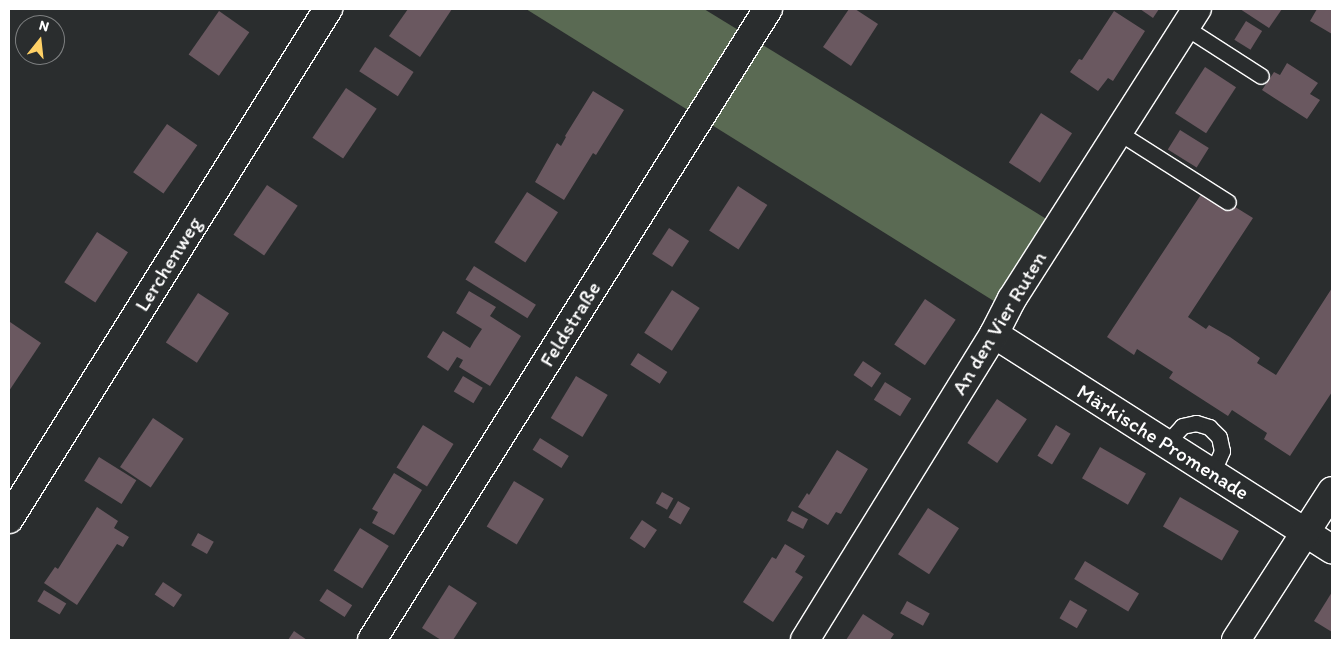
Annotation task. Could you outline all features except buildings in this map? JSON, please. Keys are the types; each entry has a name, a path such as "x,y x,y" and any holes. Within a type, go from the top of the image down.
{"street":[{"name":"Lerchenweg","path":"9,519 328,9"},
{"name":"Feldstraße","path":"372,640 768,9"},
{"name":"An den Vier Ruten","path":"805,640 994,334 1012,298 1191,18"},
{"name":"Märkische Promenade","path":"994,334 1332,549"},
{"path":"1236,640 1332,491"}],"lane":[{"path":"1191,18 1261,76"},
{"path":"1118,132 1228,202"},
{"path":"1166,444 1182,426 1196,423 1209,427 1218,438 1222,451 1212,473"}],"green space":[{"path":"526,9 704,9 1048,220 997,303"}]}
